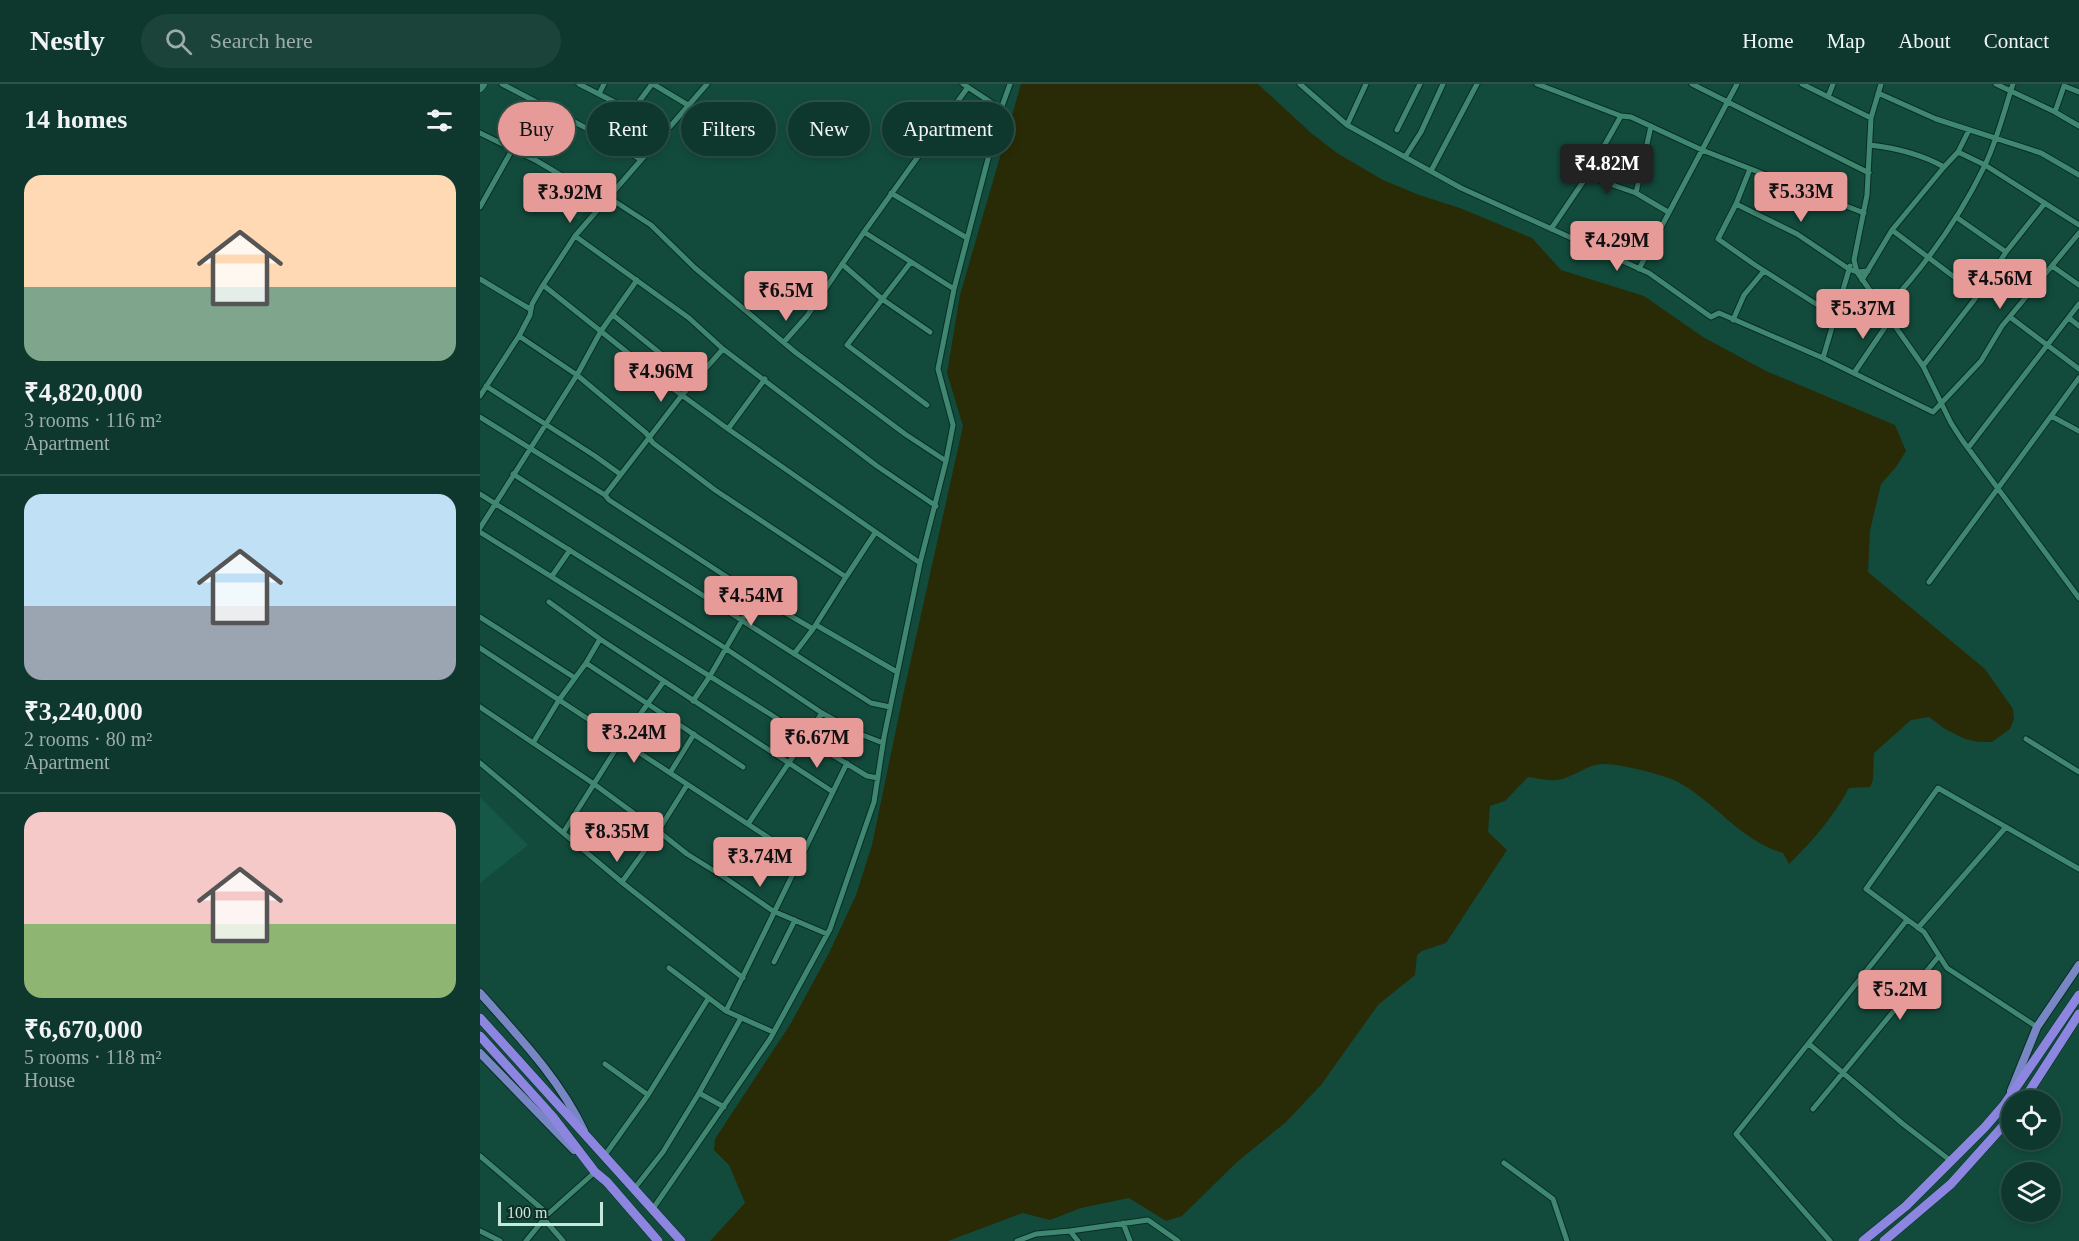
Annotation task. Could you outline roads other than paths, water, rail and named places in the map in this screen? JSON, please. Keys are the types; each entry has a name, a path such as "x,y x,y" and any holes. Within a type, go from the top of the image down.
{"highway":[{"path":"2014,1090 2079,995"},
{"path":"2031,1090 2079,1014"},
{"path":"480,1018 681,1241"},
{"path":"480,1036 553,1117 595,1172 607,1182 658,1241"},
{"path":"1863,1241 1906,1206 2001,1108"},
{"path":"1884,1241 1951,1184 2001,1128"}],"main road":[{"path":"480,88 483,84"},
{"path":"2012,1090 2037,1027 2079,965"},
{"path":"480,993 527,1045 563,1094 586,1135"},
{"path":"480,1053 595,1172"}],"street":[{"path":"502,84 587,129"},
{"path":"579,84 615,102"},
{"path":"599,94 604,84"},
{"path":"640,102 653,84 683,102"},
{"path":"691,102 707,84"},
{"path":"1004,102 1010,84"},
{"path":"1347,124 1366,84"},
{"path":"1397,130 1420,84"},
{"path":"1405,157 1421,132 1443,84"},
{"path":"1431,171 1478,84"},
{"path":"1537,84 1621,116 1631,117 1702,150 1864,213"},
{"path":"1692,84 1869,173"},
{"path":"1639,269 1737,84"},
{"path":"1802,84 1870,118"},
{"path":"1828,97 1833,84"},
{"path":"1823,358 1855,253 1864,213 1869,173 1870,118 1881,84"},
{"path":"1996,84 2012,87 2079,126"},
{"path":"1304,85 1347,124 1461,188 1649,273 1711,317 1719,314 1823,358 1933,412 1981,362 2010,317 2079,233"},
{"path":"784,342 807,316 965,86 990,102"},
{"path":"2055,112 2064,86 2079,92"},
{"path":"1884,310 1930,257 1956,217 1985,165 2012,87"},
{"path":"1878,93 1936,119 2041,153 2079,175"},
{"path":"480,396 519,336 543,285 575,236 681,113"},
{"path":"1551,229 1587,176 1621,116"},
{"path":"1636,193 1651,126"},
{"path":"1862,280 1892,230 1958,152 1969,130"},
{"path":"480,133 498,143"},
{"path":"1870,145 1908,152 1944,167"},
{"path":"1958,152 1985,165 2078,223"},
{"path":"480,207 509,156"},
{"path":"526,156 651,225 695,268 784,342 905,434 946,461"},
{"path":"635,156 640,159"},
{"path":"652,1209 774,1032 827,934 874,802 897,672 953,425 938,369 954,289 989,156"},
{"path":"1750,169 1737,204 1718,238 1764,271 1835,316"},
{"path":"1587,176 1636,193 1668,212"},
{"path":"891,193 967,238"},
{"path":"1923,366 1978,295 2006,252 2045,203"},
{"path":"1737,204 1797,234 1849,269 1857,272 1868,271"},
{"path":"1956,217 2006,252"},
{"path":"1892,230 1978,295"},
{"path":"864,232 954,289"},
{"path":"575,236 689,318 723,349 877,466 936,506"},
{"path":"1855,253 1854,266 1857,272 1923,366 1951,423 2079,598"},
{"path":"911,262 847,345 927,405"},
{"path":"842,264 882,299 930,332"},
{"path":"2052,266 2079,285"},
{"path":"1733,320 1744,296 1764,271"},
{"path":"480,279 530,309"},
{"path":"637,280 602,331 480,530 806,738 867,776 878,778"},
{"path":"543,285 728,429 920,563"},
{"path":"1968,448 2079,304"},
{"path":"614,315 693,381"},
{"path":"2010,317 2079,369"},
{"path":"2069,318 2079,326"},
{"path":"1854,373 1890,320"},
{"path":"519,336 577,375 646,433 653,443 714,490 846,577"},
{"path":"605,495 693,381 723,349"},
{"path":"1929,582 2079,378"},
{"path":"728,429 765,379"},
{"path":"486,386 620,474"},
{"path":"2051,416 2079,431"},
{"path":"480,417 605,495 609,500 756,596 897,672"},
{"path":"513,474 871,703 890,707"},
{"path":"480,494 726,648 822,713 860,734 883,743"},
{"path":"794,654 875,533"},
{"path":"552,576 570,550"},
{"path":"693,701 756,596"},
{"path":"549,602 600,639 833,792"},
{"path":"480,617 575,678"},
{"path":"533,743 600,639"},
{"path":"480,648 801,859"},
{"path":"586,663 742,767"},
{"path":"563,833 621,741 664,681"},
{"path":"480,707 594,784 687,854 773,911 827,934"},
{"path":"748,824 822,713"},
{"path":"670,773 694,734"},
{"path":"2026,739 2079,772"},
{"path":"480,763 622,882 743,978"},
{"path":"726,1011 847,763"},
{"path":"622,882 687,785"},
{"path":"2037,1027 1947,968 1924,932 1866,889 1938,788 2079,869"},
{"path":"1918,928 2006,827"},
{"path":"1830,1241 1736,1134 1907,920"},
{"path":"774,962 795,921"},
{"path":"1813,1109 1939,956"},
{"path":"669,968 726,1011 774,1032"},
{"path":"605,1155 648,1095 708,999"},
{"path":"634,1190 663,1152 741,1018"},
{"path":"1809,1044 1903,1124 1951,1161"},
{"path":"605,1064 648,1095"},
{"path":"699,1093 724,1107"},
{"path":"480,1156 546,1217 563,1241"},
{"path":"1504,1163 1553,1199 1567,1241"},
{"path":"526,1241 546,1217 595,1172"},
{"path":"1017,1241 1036,1234 1148,1220 1178,1241"},
{"path":"1123,1223 1130,1241"},
{"path":"480,1231 500,1241"},
{"path":"1070,1231 1078,1241"}]}
